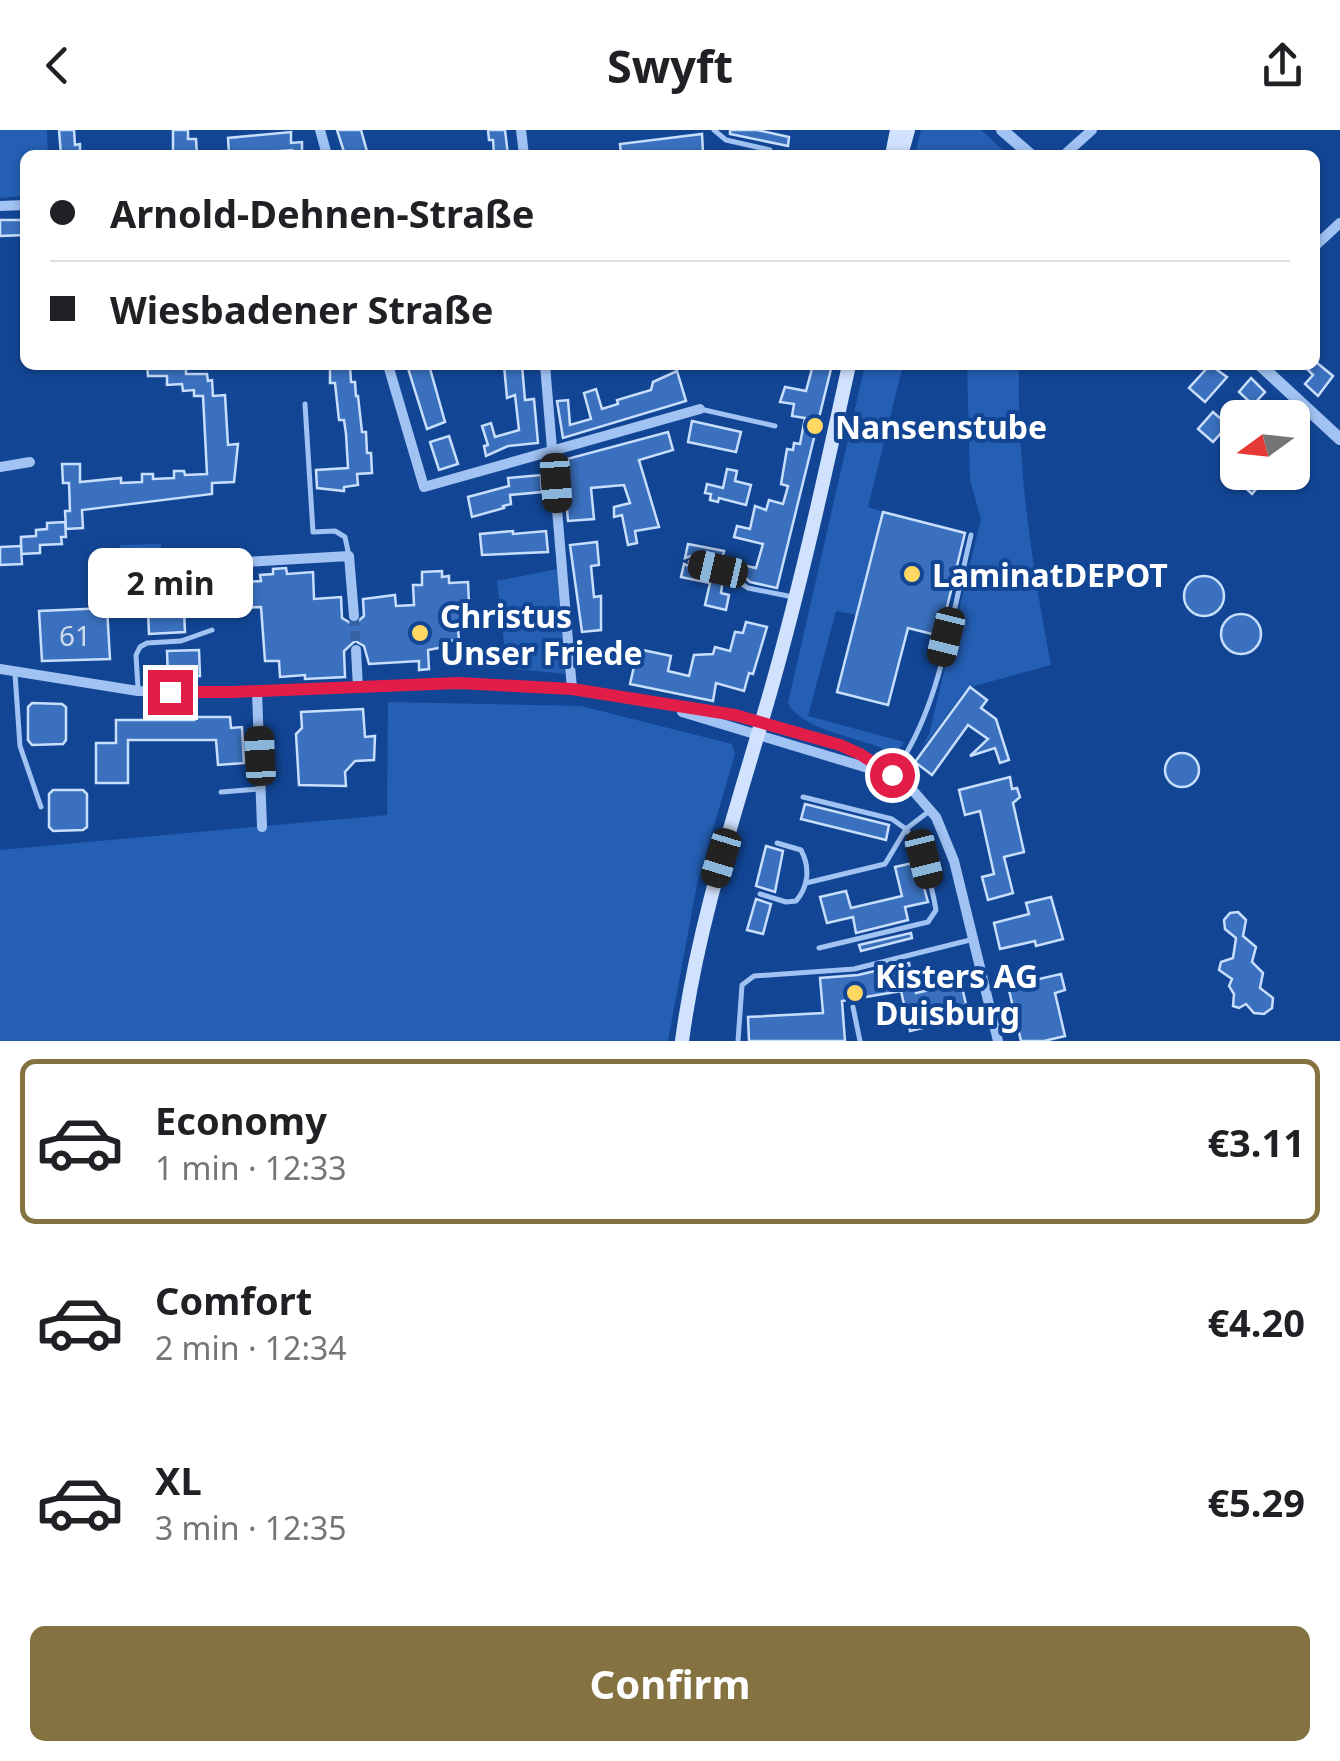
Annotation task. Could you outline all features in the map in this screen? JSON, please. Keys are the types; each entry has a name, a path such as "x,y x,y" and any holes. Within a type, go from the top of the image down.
{"main road":[{"path":"682,1041 708,905 796,598 848,370"}],"street":[{"path":"1070,150 1092,130"},
{"path":"1006,132 1026,150"},
{"path":"1320,241 1340,222"},
{"path":"389,370 424,487 700,409"},
{"path":"545,370 572,689"},
{"path":"1265,370 1340,440"},
{"path":"0,467 30,462"},
{"path":"192,565 349,556 354,616"},
{"path":"356,650 358,688"},
{"path":"0,669 138,691 257,692 470,683 572,689 658,704 759,730 892,775 909,786 930,810 954,861 997,1041"},
{"path":"257,692 262,827"}],"lane":[{"path":"714,130 726,140 763,150"},
{"path":"305,404 313,532 335,532 345,537 349,556"},
{"path":"700,409 775,426"},
{"path":"892,775 908,754 929,706 972,535"},
{"path":"690,562 718,569 748,588 796,598"},
{"path":"138,691 136,656 140,647 212,630"},
{"path":"15,673 20,746 41,807"},
{"path":"221,792 262,789"},
{"path":"803,796 892,819 906,829 924,859 936,910 928,922 819,948"},
{"path":"806,883 885,864 906,829 930,810"},
{"path":"760,894 786,902 796,901 804,892 805,858 801,850 778,843"},
{"path":"738,1041 742,985 754,976 854,969 974,940"},
{"path":"853,1007 860,1041"}],"shaded area":[{"path":"0,130 47,130 48,150 20,150 20,196 0,198"},
{"path":"921,130 981,130 1003,150 916,150"},
{"path":"864,370 902,370 868,507 883,512 857,615 836,611 808,716 904,742 896,754 821,728 796,713 788,703"},
{"path":"967,370 1019,370 1027,516 1051,665 967,688 921,750 929,734 981,519 970,480"},
{"path":"161,544 161,574 121,575 120,545"},
{"path":"557,569 565,674 507,668 497,581"},
{"path":"388,702 581,706 732,744 735,754 697,884 668,1041 0,1041 0,850 387,815"}],"building":[{"path":"59,130 74,130 75,145 80,144 80,150 61,150"},
{"path":"173,130 188,130 188,139 196,139 197,150 173,150"},
{"path":"337,130 361,130 367,150 343,150"},
{"path":"488,130 505,130 507,150 494,150 493,140 489,140"},
{"path":"730,130 757,130 789,137 788,146 730,134"},
{"path":"291,132 291,143 302,142 302,150 229,150 228,138"},
{"path":"702,134 703,150 621,150 620,144"},
{"path":"0,220 20,220 20,235 0,236"},
{"path":"1320,365 1333,376 1318,396 1305,384 1313,375 1308,370 1320,370"},
{"path":"147,370 207,374 208,381 212,380 213,396 225,395 228,445 238,444 234,482 212,483 212,494 82,510 83,528 66,529 69,483 63,483 62,464 80,464 80,482 121,478 121,483 142,482 142,474 153,474 153,479 174,478 174,471 207,474 203,396 194,396 194,390 183,391 182,384 167,385 167,376 148,376"},
{"path":"330,370 350,370 362,432 366,432 367,453 371,453 372,473 357,474 358,485 344,487 344,491 317,488 316,470 348,468 344,420 339,420 335,383 330,383"},
{"path":"409,370 430,370 445,422 427,429"},
{"path":"504,370 522,370 525,400 534,399 538,443 508,446 486,456 484,446 488,445 482,426 491,423 495,437 519,430 515,395 507,398"},
{"path":"812,370 831,370 777,588 750,582 740,573 742,565 756,568 763,544 734,537 737,526 750,529 755,506 766,510 769,500 783,504 788,486 781,484 787,449 793,450 794,443 800,444 805,418 792,416 794,404 780,402 785,387 806,391"},
{"path":"1205,370 1217,370 1227,377 1205,402 1189,388"},
{"path":"677,371 686,401 563,438 557,401 568,400 570,425 591,419 584,393 596,389 602,409 651,390 653,382"},
{"path":"1251,378 1265,392 1258,400 1248,400 1239,392"},
{"path":"1213,412 1220,418 1220,434 1213,442 1198,429"},
{"path":"692,421 741,432 736,452 688,442"},
{"path":"668,432 673,450 639,460 659,527 635,531 637,543 628,545 622,515 614,517 614,507 630,503 624,485 591,488 594,519 568,521 563,465 567,459"},
{"path":"449,436 458,464 439,470 430,442"},
{"path":"727,469 737,471 735,481 751,485 746,505 719,498 718,502 710,500 711,494 705,493 707,484 723,488"},
{"path":"541,475 542,492 510,495 511,504 472,517 468,497 509,486 508,478"},
{"name":"LaminatDEPOT","path":"883,512 965,533 940,636 908,628 888,705 837,692"},
{"path":"65,522 66,537 61,537 62,544 40,545 40,553 21,554 21,537 36,536 36,530 47,529 47,523"},
{"path":"546,531 548,552 482,555 480,534"},
{"path":"597,542 599,565 591,566 594,597 601,596 601,630 582,632 570,545"},
{"path":"688,544 724,551 721,563 685,558"},
{"path":"21,546 22,564 0,565 0,547"},
{"path":"684,564 723,579 721,593 729,595 726,610 705,605 710,583 681,577"},
{"path":"286,568 287,574 313,572 314,599 341,597 342,618 354,625 364,616 363,599 395,595 396,606 414,605 413,585 422,585 422,572 442,571 442,577 449,576 449,583 468,582 470,627 458,628 459,640 449,641 449,646 428,650 429,669 419,670 419,661 369,664 364,646 355,641 344,651 345,677 305,679 305,675 280,677 279,661 265,661 261,607 184,610 185,632 149,634 147,589 261,581 260,575"},
{"path":"1204,576 1218,582 1224,596 1218,610 1204,616 1190,610 1184,596 1190,582"},
{"path":"107,608 110,659 42,661 39,611"},
{"path":"1241,614 1255,620 1261,634 1255,648 1241,654 1227,648 1221,634 1227,620"},
{"path":"746,622 767,627 744,691 716,683 713,701 630,684 638,649 671,656 668,671 689,676 694,655 713,654 715,647 730,651 735,632 743,633"},
{"path":"199,650 200,676 168,678 167,651"},
{"path":"970,687 987,700 981,708 996,719 1009,760 1000,763 995,748 970,756 988,739 968,725 932,775 915,762"},
{"path":"32,703 66,707 63,744 32,745 28,740 28,707"},
{"path":"363,709 365,737 375,736 374,760 355,761 345,772 346,786 299,785 296,734 302,728 301,712"},
{"path":"193,717 230,717 231,728 242,727 244,763 218,765 216,740 128,740 128,783 96,783 96,743 116,743 116,720 194,720"},
{"path":"1182,753 1194,758 1199,770 1194,782 1182,787 1170,782 1165,770 1170,758"},
{"path":"1010,777 1012,789 1017,788 1020,797 1013,803 1024,852 1004,857 1013,893 988,900 982,877 994,874 980,811 965,815 959,790"},
{"path":"53,790 83,790 87,794 87,827 53,831 49,827 49,794"},
{"path":"805,804 889,825 886,840 801,819"},
{"path":"766,846 783,851 775,892 756,886"},
{"path":"917,862 928,902 905,907 908,920 856,933 853,917 827,923 820,897 846,891 851,908 902,896 895,867"},
{"path":"1051,897 1063,939 1000,949 994,923 1029,914 1026,903"},
{"path":"756,899 771,904 763,934 747,930"},
{"path":"1238,912 1246,920 1243,936 1256,947 1252,962 1263,973 1260,988 1273,998 1272,1008 1264,1014 1254,1013 1246,1004 1233,1006 1234,994 1229,986 1232,979 1219,970 1221,962 1233,958 1236,938 1225,929 1224,920 1230,913"},
{"path":"911,933 912,938 861,951 859,945"},
{"path":"909,963 916,993 961,983 969,1017 910,1031 901,991 842,1001 845,1041 749,1041 748,1017 823,1013 820,978 858,975"},
{"path":"1061,974 1065,990 1055,993 1065,1036 1021,1041 1008,986"}],"tunnel":[{"path":"354,616 356,650"}],"place":[{"name":"Nansenstube","path":"815,426"},
{"name":"LaminatDEPOT","path":"912,574"},
{"name":"Christus Unser Friede","path":"420,633"},
{"name":"Kisters AG Duisburg","path":"855,993"}],"route":[{"path":"170,692 458,683 572,689 735,715 840,745 892,775"}]}
